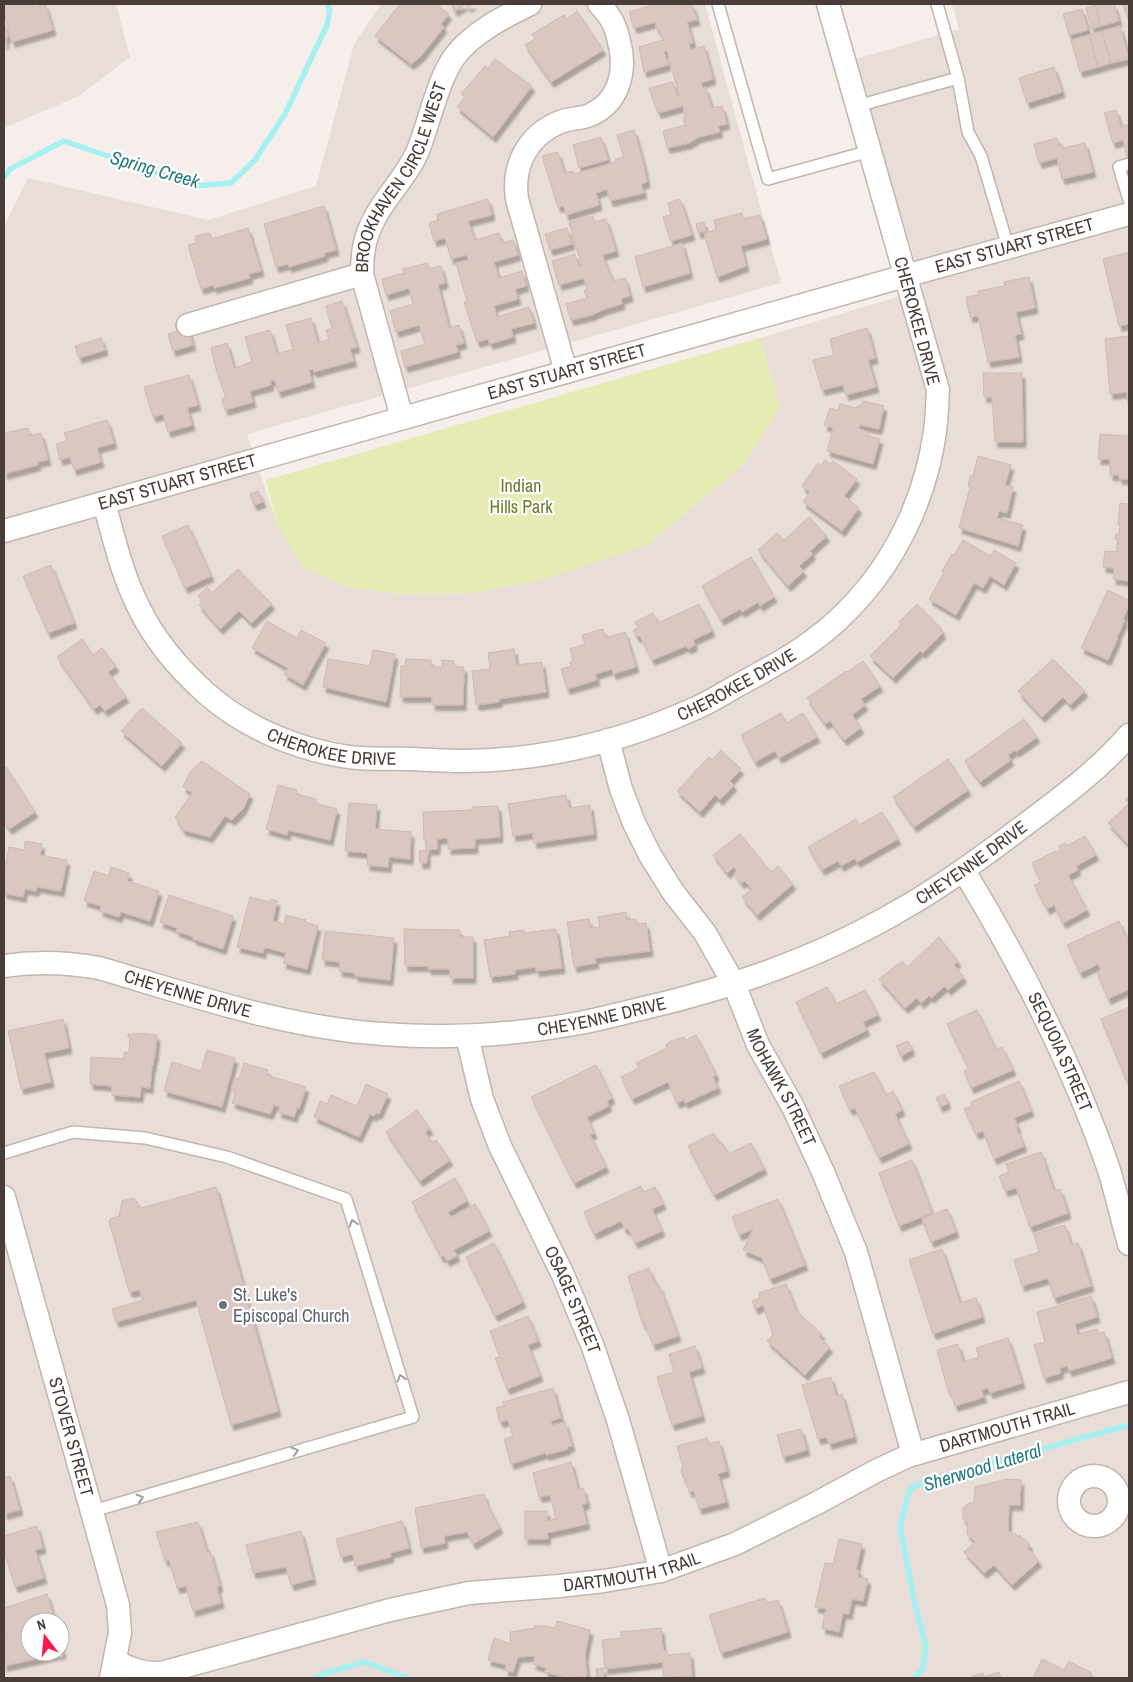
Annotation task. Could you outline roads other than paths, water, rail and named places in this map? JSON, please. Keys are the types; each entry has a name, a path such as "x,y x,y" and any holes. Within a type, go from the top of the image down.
{"street":[{"name":"BROOKHAVEN CIRCLE WEST","path":"402,418 362,274 363,255 368,234 375,216 407,172 418,150 446,71 454,57 484,30 530,4"},
{"path":"566,372 517,199 517,171 523,154 531,142 545,129 561,121 590,115 605,106 621,81 623,63 617,29 599,4"},
{"name":"CHEROKEE DRIVE","path":"104,503 124,572 139,608 159,641 180,668 208,695 253,725 288,741 321,752 383,760 465,761 515,758 564,750 608,740 652,726 698,707 792,656 848,611 873,582 897,545 914,510 928,468 935,430 938,390 828,4"},
{"name":"EAST STUART STREET","path":"4,531 1129,214"},
{"path":"188,325 362,274"},
{"name":"CHEYENNE DRIVE","path":"4,966 26,962 53,962 91,967 277,1019 382,1034 467,1036 527,1031 580,1023 674,1001 734,984 790,964 846,939 900,911 964,871 1084,780 1113,754 1129,735"},
{"name":"MOHAWK STREET","path":"608,740 621,789 634,823 650,855 673,892 705,933 734,984 758,1044 792,1107 823,1172 856,1252 913,1454"},
{"name":"SEQUOIA STREET","path":"964,871 1003,935 1038,1001 1069,1069 1108,1168 1129,1244"},
{"name":"OSAGE STREET","path":"467,1036 482,1099 500,1146 563,1275 593,1347 618,1420 661,1571"},
{"name":"STOVER STREET","path":"4,1196 9,1236 93,1511 118,1605 120,1633 113,1670"},
{"name":"DARTMOUTH TRAIL","path":"113,1670 133,1670 147,1674 161,1674 390,1610 469,1592 577,1584 661,1571 734,1544 818,1504 876,1471 913,1454 1129,1392"}],"lane":[{"path":"718,4 768,179 870,150"},
{"path":"936,4 958,78 968,132 981,156 1008,247"},
{"path":"857,106 958,78"},
{"path":"1129,164 1119,167 1129,200"},
{"path":"4,1154 72,1132 145,1138 227,1157 346,1199 412,1417 93,1511"}],"waterway":[{"name":"Spring Creek","path":"4,177 10,169 64,141 196,186 231,183 255,160 285,114 327,25 330,10 327,4"},
{"name":"Sherwood Lateral","path":"914,1678 923,1669 926,1647 914,1600 900,1525 910,1489 926,1481 1129,1425"},
{"name":"Sherwood Lateral","path":"315,1678 364,1662 408,1678"}],"place":[{"name":"St. Luke's Episcopal Church","path":"223,1305"}],"park label":[{"name":"Indian Hills Park","path":"521,496"}]}
